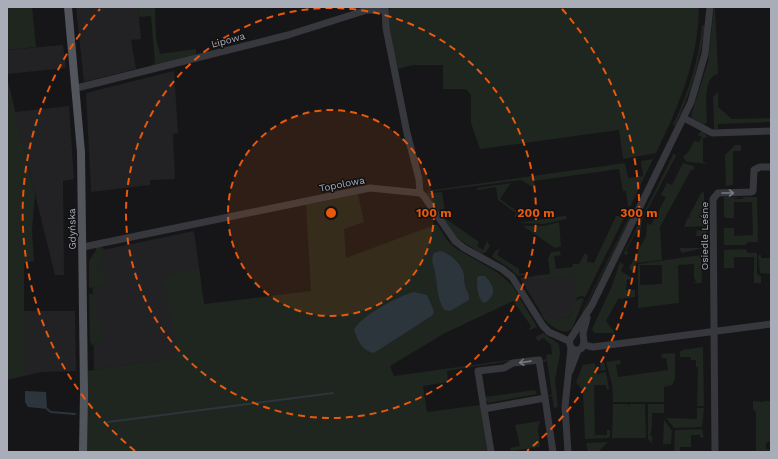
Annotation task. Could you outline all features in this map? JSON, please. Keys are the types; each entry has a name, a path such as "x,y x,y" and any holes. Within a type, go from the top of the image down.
{"main road":[{"name":"Gdyńska","path":"68,7 77,88 81,152 84,392 83,452"}],"street":[{"path":"568,452 565,407 571,342 592,305 684,118 696,89 705,54 710,7"},
{"name":"Lipowa","path":"77,88 288,35 361,12 384,8"},
{"path":"384,8 386,28 407,132 419,179 420,193 423,194 455,241 509,274 517,284 543,326 550,332 571,342 594,347 771,324"},
{"path":"684,118 712,133 771,131"},
{"name":"Osiedle Leśne","path":"715,452 713,199 718,193 753,191 754,170 760,167 771,167"},
{"name":"Topolowa","path":"82,246 370,188 420,193"},
{"path":"568,375 582,345 584,327 592,305"},
{"path":"571,342 579,336 582,345"},
{"path":"491,452 478,371 504,368 513,363 539,360 553,452"},
{"path":"484,409 545,398"}],"shaded area":[{"path":"7,7 32,7 36,47 7,50"},
{"path":"76,7 138,7 141,39 131,40 136,69 84,82"},
{"path":"138,7 155,7 156,38 160,54 196,49 196,56 150,66 155,63 151,16 139,17"},
{"path":"391,7 699,7 695,46 686,83 656,153 623,159 619,130 480,149 471,123 471,95 466,89 443,89 443,65 413,65 398,69 389,38 387,21"},
{"path":"714,7 718,74 713,76 707,87 707,122 704,125 692,118 691,115 708,62"},
{"path":"702,25 705,26 698,65 686,102 675,126 673,125 688,89 695,64 701,38"},
{"path":"63,45 66,68 7,74 7,50"},
{"path":"174,71 178,133 173,134 175,179 150,180 150,185 91,192 86,93"},
{"path":"7,77 35,194 32,230 34,261 24,263 24,376 7,380"},
{"path":"718,92 718,107 732,119 771,118 771,122 718,124 718,129 714,129 713,97"},
{"path":"69,106 74,179 63,181 64,275 55,275 15,112"},
{"path":"702,131 708,137 703,138 703,162 708,164 687,162 683,157 689,151 694,141 699,142 702,137 697,135"},
{"path":"735,145 741,145 741,151 733,151 733,185 726,186 725,155"},
{"path":"674,153 676,156 642,220 640,234 636,232 626,251 629,253 625,255 624,253"},
{"path":"653,159 630,207 628,206 626,191 623,191 619,169 534,181 535,186 531,186 521,180 428,192 426,191 625,163 628,178 643,176 641,161"},
{"path":"683,163 694,166 694,170 691,170 660,227 662,260 636,263 636,272 633,272 629,268 646,236 647,223 651,225 666,197 661,195 667,183 672,185"},
{"path":"511,183 500,199 525,217 514,217 516,213 498,200 496,187 477,190 477,188"},
{"path":"442,192 446,219 479,242 477,246 483,250 487,241 490,246 486,252 482,254 457,238 426,193"},
{"path":"704,192 704,226 684,227 688,217 691,219 689,216 701,193"},
{"path":"358,194 364,222 344,229 346,258 437,224 447,240 455,248 497,272 512,285 537,327 530,330 529,329 531,326 513,301 445,333 390,366 394,376 552,354 551,345 543,338 538,341 535,337 543,333 559,344 560,354 555,380 558,407 554,408 552,396 547,397 552,394 547,361 542,362 542,360 547,359 546,355 447,371 448,382 423,386 427,412 480,405 487,452 86,452 88,371 177,357 163,276 199,268 204,304 311,291 306,205"},
{"path":"724,197 740,197 732,199 743,199 743,197 757,197 758,242 748,242 745,245 724,245 724,228 734,228 734,236 753,235 752,202 734,202 734,218 725,218"},
{"path":"566,216 567,219 543,224 518,223"},
{"path":"616,216 625,216 585,297 581,296 576,298 572,275 534,280 533,276 550,274 548,259 551,252 560,251 561,255 554,256 556,269 572,267 573,264 579,264 585,253 588,256 587,262 594,263"},
{"path":"629,217 629,221 580,318 583,310"},
{"path":"559,222 561,246 555,248 523,226 544,226"},
{"path":"697,230 707,231 707,247 705,247 705,236 696,236"},
{"path":"194,231 204,304 205,353 94,370 92,259 103,250"},
{"path":"96,247 101,247 105,250 102,260 105,285 89,288 89,261 96,250"},
{"path":"679,248 703,248 682,253"},
{"path":"500,249 497,255 519,269 519,274 525,273 525,275 518,276 508,267 492,257 495,251"},
{"path":"745,249 748,253 757,253 757,274 761,276 761,283 754,283 754,257 734,257 734,268 724,268 724,250"},
{"path":"440,251 452,257 461,267 469,296 469,300 450,311 444,310 440,300 432,258 434,253"},
{"path":"701,255 702,283 694,283 696,281 694,278 694,264 678,265 679,303 638,308 638,264","holes":["640,265 662,265 662,284 640,285"]},
{"path":"758,255 761,255 761,258 771,258 771,274 760,273"},
{"path":"620,262 624,265 621,271 632,278 627,280 626,290 635,290 635,297 618,299 606,321 615,333 595,333 592,330 593,327 612,286"},
{"path":"574,271 577,299 573,303 573,311 570,317 546,321 520,278"},
{"path":"479,276 485,276 493,287 493,294 484,303 478,292 477,278"},
{"path":"414,292 427,295 434,311 433,315 374,353 363,348 354,330 357,325 381,307 399,297"},
{"path":"89,294 93,294 103,342 94,343 92,346 90,341"},
{"path":"581,298 584,299 572,329 568,331 555,328 541,315 546,314 548,320 570,317 573,311 573,302"},
{"path":"24,311 75,311 76,371 41,372 24,376"},
{"path":"703,347 704,406 697,406 698,367 696,367 696,360 691,360 691,357 680,357 680,352 682,350"},
{"path":"675,353 675,379 672,385 664,387 664,402 613,402 612,384 606,362 620,360 621,364 616,365 618,377 668,370 666,358 662,358 661,354"},
{"path":"604,362 606,370 597,371 597,374 606,372 609,389 607,390 606,385 594,385 595,435 607,435 607,430 610,430 610,436 608,438 585,439 583,391 576,382 583,365 595,363 596,370 601,369 600,363"},
{"path":"535,390 537,394 488,403 484,397"},
{"path":"25,391 46,392 47,409 28,407 25,402"},
{"path":"753,401 771,401 771,441 766,443 766,449 771,450 771,452 752,452 756,450 756,412 753,410"},
{"path":"613,404 628,404 629,406 630,404 645,404 646,438 612,438"},
{"path":"648,404 664,404 664,413 652,413 652,428 650,436 652,436 652,444 648,439"},
{"path":"697,408 704,408 702,427 674,428 666,418 697,419"},
{"path":"664,420 672,431 671,444 663,444"},
{"path":"540,421 538,429 540,447 511,451 510,448 520,446 515,425"},
{"path":"702,429 704,437 700,438 700,435 691,435 691,447 680,447 680,452 674,452 675,430"},
{"path":"608,442 598,452 588,452 586,443"}],"waterway":[{"path":"108,422 333,393"},
{"path":"47,409 51,412 75,414"}]}
